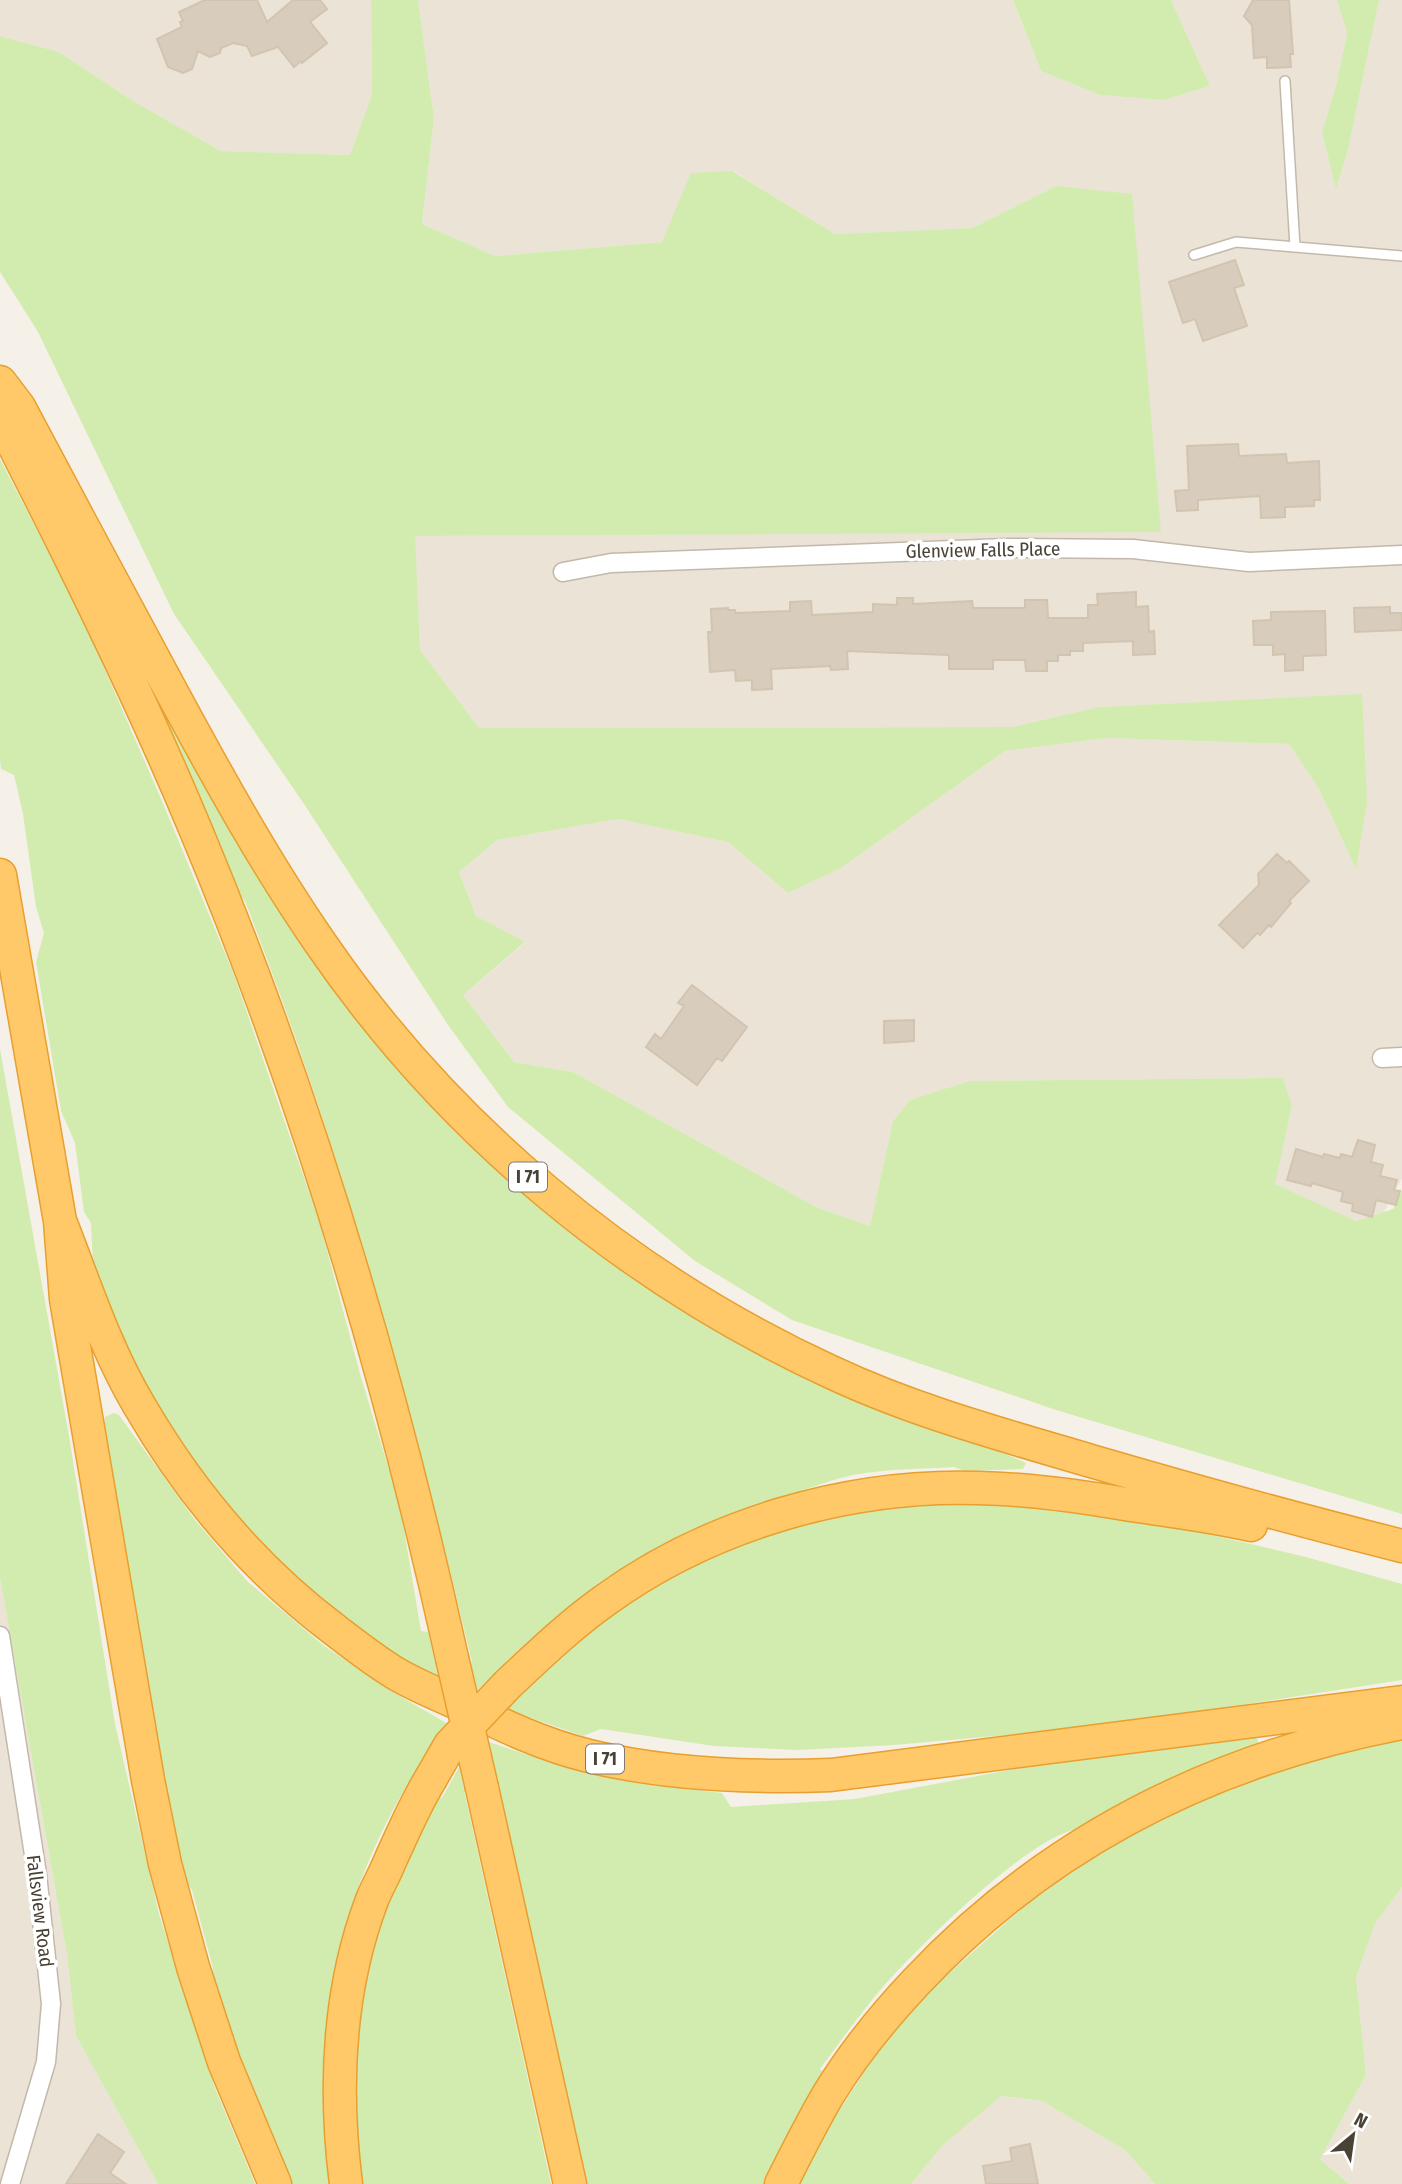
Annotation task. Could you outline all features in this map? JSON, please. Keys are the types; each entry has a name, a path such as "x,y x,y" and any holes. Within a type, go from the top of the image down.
{"highway":[{"name":"I 71","path":"0,382 19,407 204,750 278,879 321,946 427,1078 526,1176 589,1227 682,1291 754,1334 834,1374 916,1407 981,1429 1335,1530 1402,1546"},
{"path":"0,418 85,584 136,692 197,833 245,955 317,1159 366,1314 405,1459 570,2184"},
{"name":"I 71","path":"0,875 60,1221 112,1354 137,1403 172,1460 203,1502 256,1563 307,1609 390,1670 522,1735 589,1756 688,1772 780,1777 831,1775 1402,1702"},
{"path":"60,1221 66,1299 145,1766 165,1864 192,1967 224,2062 275,2184"},
{"path":"346,2184 339,2080 346,1998 372,1899 412,1810 450,1745 508,1684 557,1638 605,1600 661,1565 722,1535 775,1516 858,1496 911,1489 976,1488 1054,1493 1239,1522 1402,1563"},
{"path":"781,2184 829,2094 860,2048 892,2008 946,1950 1002,1901 1051,1864 1112,1825 1194,1784 1319,1741 1402,1723"}],"street":[{"name":"Glenview Falls Place","path":"564,572 611,563 1006,548 1133,549 1249,562 1402,555"},
{"path":"1381,1058 1402,1057"},
{"name":"Fallsview Road","path":"0,1636 38,1886 51,2004 46,2062 10,2184"}],"lane":[{"path":"1285,81 1295,247"},
{"path":"1194,255 1236,242 1402,256"}],"shaded area":[{"path":"0,0 371,0 372,94 350,155 221,151 133,101 59,52 0,36"},
{"path":"418,0 1013,0 1041,71 1100,95 1164,100 1210,86 1171,0 1337,0 1347,33 1337,82 1322,132 1336,188 1348,150 1379,0 1402,0 1402,1178 1384,1212 1356,1221 1274,1184 1292,1105 1283,1078 969,1081 910,1100 893,1121 870,1226 816,1207 573,1072 514,1062 463,995 525,943 476,916 459,872 497,840 618,819 728,842 788,893 841,868 1005,751 1107,738 1289,744 1319,789 1355,867 1361,695 1099,707 1012,727 479,728 420,650 414,536 1161,531 1056,186 972,228 835,234 733,171 662,242 495,256 422,224 434,118"},
{"path":"0,1578 67,1955 76,2036 158,2184 0,2184"},
{"path":"1402,1887 1402,2184 1349,2184 1320,2159 1366,2075 1356,1977 1375,1924"},
{"path":"1000,2096 1042,2101 1125,2150 1155,2184 911,2184 943,2145"}],"green space":[{"path":"371,0 418,0 434,118 422,224 495,256 662,242 691,173 732,171 835,234 972,228 1056,186 1132,194 1161,532 415,536 420,650 479,728 1012,727 1099,707 1362,694 1367,801 1356,869 1319,789 1289,744 1107,738 1005,751 841,868 788,893 728,842 618,819 497,840 459,872 476,916 525,942 463,995 514,1062 573,1072 816,1207 870,1226 893,1121 910,1100 969,1081 1283,1078 1292,1105 1275,1184 1356,1221 1393,1209 1402,1190 1402,1514 1056,1410 792,1320 695,1261 508,1107 448,1025 304,804 174,614 38,332 0,272 0,36 59,52 133,101 221,151 350,155 372,94"},
{"path":"1013,0 1171,0 1210,86 1164,100 1100,95 1041,71"},
{"path":"1337,0 1379,0 1348,150 1336,189 1322,132 1337,82 1347,33"},
{"path":"0,459 82,617 234,975 320,1224 360,1374 400,1506 421,1631 428,1632 440,1683 405,1663 297,1583 200,1479 202,1472 152,1395 118,1331 93,1266 91,1223 84,1212 75,1143 61,1111 36,962 44,933 36,907 23,814 14,775 1,769"},
{"path":"154,691 448,1119 498,1171 559,1221 880,1408 905,1421 915,1419 1013,1457 1026,1463 1023,1469 965,1471 954,1467 853,1475 706,1525 641,1557 590,1590 542,1629 476,1692 469,1663 472,1662 449,1565 399,1373 343,1182 280,994 245,901 238,892"},
{"path":"0,1049 69,1436 115,1724 159,1914 215,2088 255,2184 158,2184 76,2036 67,1955 0,1578"},
{"path":"114,1413 119,1415 195,1520 247,1581 323,1645 391,1691 448,1724 396,1804 375,1846 343,1937 325,2030 323,2091 329,2184 289,2184 262,2125 210,1981 213,1968 192,1890 183,1879 162,1768 157,1762 117,1528 104,1424 105,1417"},
{"path":"1009,1500 1175,1526 1306,1557 1402,1584 1402,1680 1099,1727 894,1745 798,1750 714,1746 601,1729 583,1736 506,1709 575,1640 615,1608 725,1545 871,1506"},
{"path":"1256,1735 1259,1745 1080,1829 1059,1835 1034,1850 1005,1871 946,1922 882,1988 820,2069 824,2074 764,2184 587,2184 486,1741 570,1769 642,1784 722,1793 731,1807 855,1799 1015,1769"},
{"path":"1402,1739 1402,1887 1375,1924 1356,1977 1366,2075 1320,2159 1349,2184 1155,2184 1125,2150 1042,2101 1001,2096 943,2145 911,2184 796,2184 806,2161 902,2015 1081,1856 1233,1779 1364,1745"},
{"path":"459,1767 551,2184 354,2184 350,2071 372,1938 400,1869"}],"building":[{"path":"205,0 257,0 267,22 293,0 320,0 327,9 310,22 327,43 294,67 278,47 252,56 247,46 233,43 210,57 198,51 192,69 183,73 168,67 157,39 182,27 180,22 183,21 179,12"},
{"path":"1253,0 1289,0 1293,54 1290,54 1291,67 1267,68 1267,57 1254,58 1252,25 1244,16"},
{"path":"1235,260 1244,285 1234,288 1247,326 1203,341 1195,319 1183,323 1169,282"},
{"path":"1238,444 1239,456 1286,454 1287,463 1319,461 1320,500 1314,500 1314,506 1285,507 1285,517 1261,518 1260,496 1198,500 1198,510 1177,511 1175,491 1189,490 1187,446"},
{"path":"1136,592 1136,607 1148,606 1149,632 1154,631 1155,654 1133,655 1133,641 1083,643 1083,651 1070,651 1070,655 1058,655 1058,661 1047,661 1047,671 1026,671 1025,660 993,660 993,669 949,669 949,655 847,651 848,669 831,670 830,666 771,669 772,689 752,690 752,680 736,681 735,670 710,672 708,632 712,632 711,609 728,608 735,610 735,613 790,611 790,602 811,601 812,615 873,612 873,604 897,605 897,598 913,598 913,604 972,601 973,608 1025,608 1025,600 1047,600 1048,618 1088,618 1088,605 1098,605 1097,594"},
{"path":"1390,607 1390,613 1402,613 1402,630 1355,632 1354,608"},
{"path":"1325,611 1326,655 1303,656 1303,670 1285,671 1285,654 1273,655 1273,645 1254,645 1253,621 1271,620 1271,612"},
{"path":"1277,854 1287,863 1289,861 1309,881 1289,901 1291,903 1271,927 1269,925 1260,935 1257,933 1243,948 1219,925 1259,885 1258,874"},
{"path":"692,985 747,1027 722,1061 717,1058 697,1085 646,1047 655,1034 661,1039 684,1006 678,1003"},
{"path":"914,1020 914,1041 884,1043 884,1021"},
{"path":"1358,1140 1375,1145 1371,1162 1383,1165 1380,1176 1397,1180 1394,1190 1400,1191 1396,1205 1376,1200 1372,1217 1352,1211 1353,1204 1341,1201 1343,1192 1312,1183 1311,1186 1287,1180 1296,1149 1323,1157 1324,1154 1340,1158 1341,1154 1352,1157"},
{"path":"98,2134 124,2152 110,2173 126,2184 66,2184"},
{"path":"1030,2144 1038,2184 986,2184 983,2166 1012,2161 1010,2148"}]}
